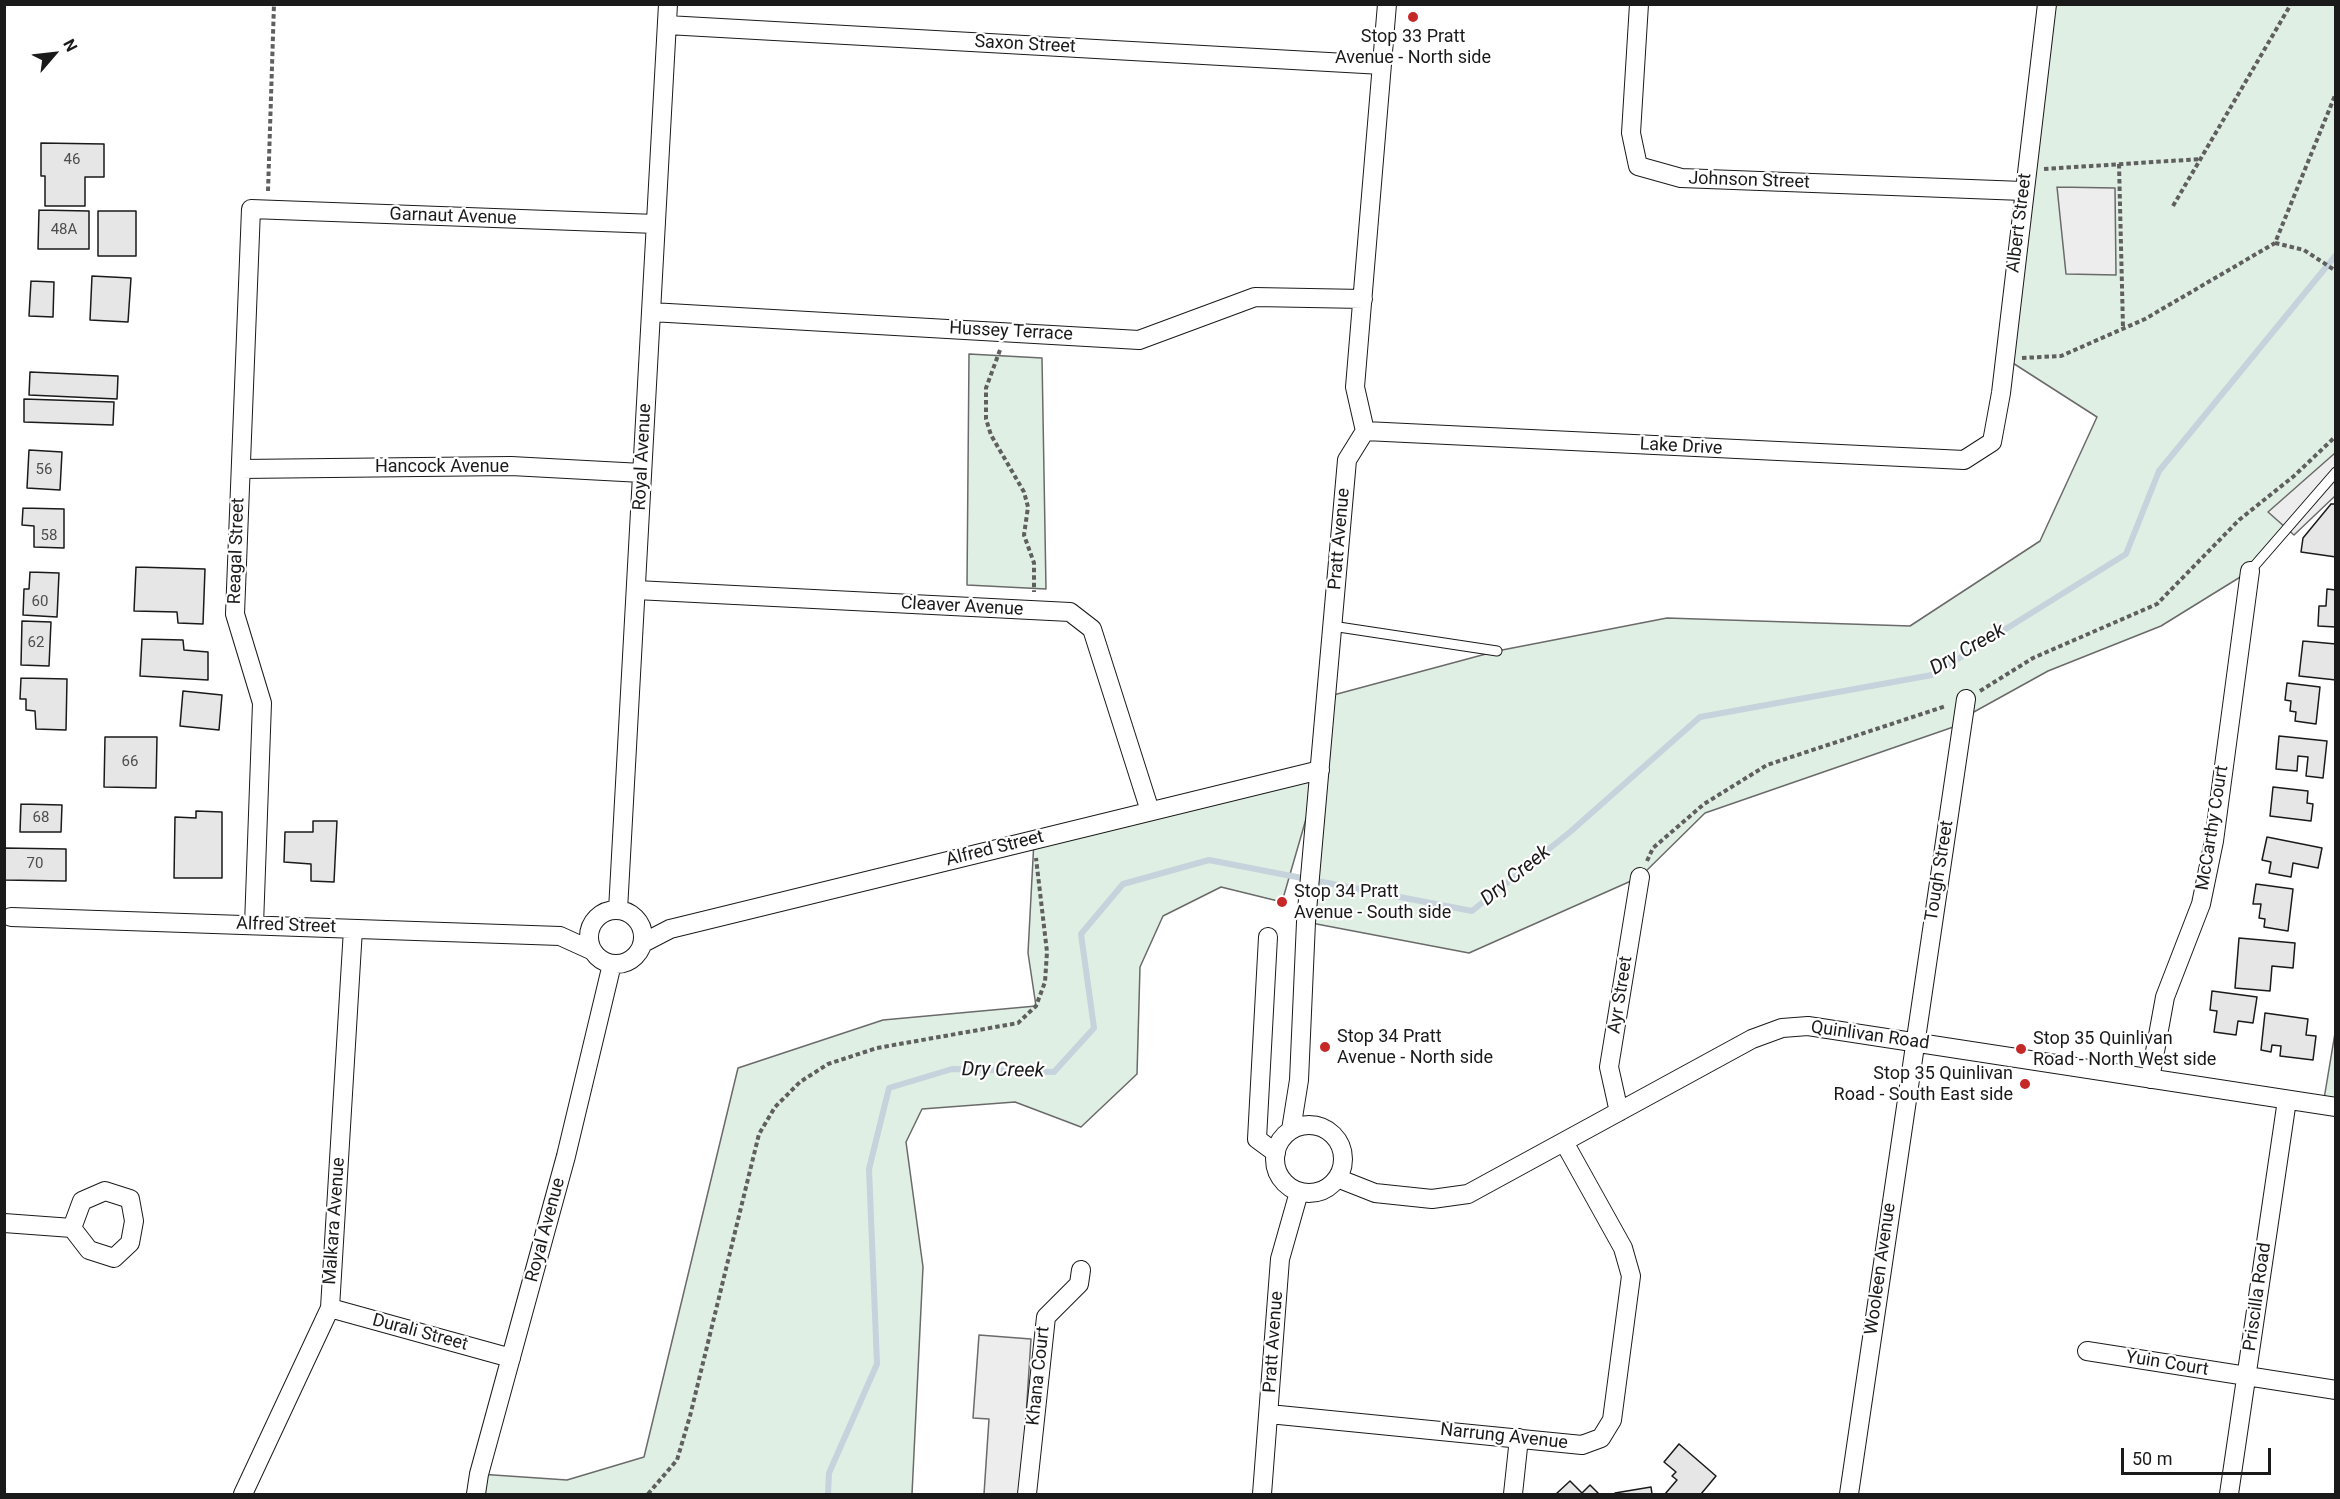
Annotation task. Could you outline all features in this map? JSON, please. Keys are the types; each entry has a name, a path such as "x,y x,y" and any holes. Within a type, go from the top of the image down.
{"street":[{"name":"Royal Avenue","path":"618,910 668,4"},
{"path":"1365,431 1355,387 1387,4"},
{"name":"Johnson Street","path":"1638,4 1631,133 1638,166 1680,178 2024,191"},
{"name":"Albert Street","path":"1992,441 2005,358 2047,4"},
{"name":"Saxon Street","path":"667,26 1382,65"},
{"name":"Garnaut Avenue","path":"259,209 656,224"},
{"name":"Reagal Street","path":"254,926 262,703 235,614 241,469 259,209"},
{"name":"Hussey Terrace","path":"651,312 1139,340 1255,297 1363,299"},
{"name":"Lake Drive","path":"1365,431 1964,460 1992,441"},
{"name":"Pratt Avenue","path":"1291,1130 1299,1080 1306,922 1347,460 1365,431"},
{"name":"Hancock Avenue","path":"241,469 511,466 642,473"},
{"name":"McCarthy Court","path":"2150,1079 2165,997 2201,904 2214,841 2250,571"},
{"name":"Cleaver Avenue","path":"636,590 1070,612 1092,629 1150,811"},
{"name":"Tough Street","path":"1914,1042 1966,699"},
{"name":"Alfred Street","path":"643,943 670,929 1320,770"},
{"name":"Ayr Street","path":"1619,1112 1609,1067 1640,877"},
{"path":"618,910 630,914 638,922 643,933 643,943 633,958 626,962 612,964 602,960 593,951 589,937 594,921 604,913 618,910"},
{"name":"Alfred Street","path":"7,916 560,936 593,951"},
{"name":"Alfred Street","path":"560,936 594,921"},
{"name":"Alfred Street","path":"638,922 670,929"},
{"name":"Malkara Avenue","path":"243,1494 330,1308 353,929"},
{"path":"1268,937 1257,1140 1276,1153"},
{"name":"Royal Avenue","path":"476,1494 566,1156 612,964"},
{"name":"Quinlivan Road","path":"1337,1178 1375,1193 1432,1199 1468,1194 1752,1039 1782,1028 1808,1026 2336,1107"},
{"name":"Wooleen Avenue","path":"1849,1494 1914,1042"},
{"name":"Pratt Avenue","path":"1299,1080 1312,1126"},
{"name":"Priscilla Road","path":"2229,1494 2288,1100"},
{"path":"1301,1126 1318,1127 1335,1138 1342,1154 1342,1165 1337,1178 1328,1188 1317,1192 1299,1192 1280,1177 1276,1153 1282,1138 1291,1130 1301,1126"},
{"name":"Narrung Avenue","path":"1269,1414 1582,1445 1601,1438 1612,1420 1631,1276 1623,1248 1564,1142"},
{"name":"Pratt Avenue","path":"1262,1494 1280,1259 1299,1192"},
{"path":"4,1223 72,1228"},
{"name":"Khana Court","path":"1027,1494 1046,1317 1079,1284 1081,1270"},
{"name":"Durali Street","path":"330,1308 511,1358"},
{"name":"Yuin Court","path":"2087,1351 2336,1390"},
{"path":"1513,1494 1519,1438"}],"lane":[{"path":"2250,571 2336,472"},
{"path":"1332,626 1497,651"}],"path":[{"path":"259,209 274,4"},
{"path":"2173,206 2291,4"},
{"path":"2005,358 2036,359 2061,356 2190,295 2237,264 2275,243 2336,93"},
{"path":"2043,169 2200,159"},
{"path":"2119,164 2123,328"},
{"path":"2275,243 2304,250 2336,271"},
{"path":"1002,332 1000,352 986,388 985,408 991,435 1024,492 1028,507 1024,535 1034,563 1034,611"},
{"path":"1640,877 1653,848 1704,804 1767,765 1966,699 2033,658 2157,604 2239,520 2294,476 2336,436"},
{"path":"648,1494 676,1460 690,1416 759,1134 770,1116 800,1083 828,1064 878,1048 1018,1023 1036,1006 1045,982 1047,952 1034,840"}],"green space":[{"path":"2048,5 2335,5 2335,493 2321,489 2250,571 2161,626 2048,671 1963,718 1962,724 1705,813 1640,877 1469,953 1306,922 1319,774 1282,902 1221,887 1163,916 1140,967 1137,1074 1081,1127 1015,1102 922,1109 906,1142 923,1267 912,1494 476,1494 479,1474 567,1480 644,1457 738,1068 883,1020 1036,1006 1028,953 1034,840 1320,770 1326,697 1497,651 1667,618 1910,626 2040,541 2097,417 2005,358"},
{"path":"969,354 1042,358 1046,589 967,585"},
{"path":"2335,1033 2335,1106 2323,1105"}],"shaded area":[{"path":"2057,187 2115,188 2116,275 2066,274"},
{"path":"2335,453 2335,496 2294,535 2268,512"},
{"path":"979,1335 1031,1339 1021,1494 984,1494 989,1419 973,1418"}],"building":[{"path":"41,143 104,144 104,177 85,177 85,206 45,206 45,176 41,176"},
{"path":"39,210 89,211 89,249 38,249"},
{"path":"98,211 136,211 136,256 98,256"},
{"path":"92,276 131,278 128,322 90,320"},
{"path":"31,281 54,282 53,317 29,316"},
{"path":"30,372 118,376 117,399 29,395"},
{"path":"24,399 114,402 113,425 24,422"},
{"path":"29,450 62,452 60,490 27,488"},
{"path":"2331,504 2336,504 2336,557 2301,552 2303,538"},
{"path":"23,508 64,509 64,548 34,547 34,526 22,525"},
{"path":"136,567 205,569 203,624 178,623 177,612 134,611"},
{"path":"30,572 59,573 57,617 23,615 24,589 29,589"},
{"path":"2327,589 2336,590 2336,627 2318,626 2319,606 2326,606"},
{"path":"22,621 51,622 49,666 21,665"},
{"path":"142,639 183,640 184,650 208,652 208,680 140,676"},
{"path":"2303,641 2336,644 2336,680 2299,676"},
{"path":"21,678 67,679 66,730 36,729 35,711 26,710 26,699 20,699"},
{"path":"2287,683 2320,687 2316,724 2295,721 2296,712 2290,711 2291,701 2285,700"},
{"path":"183,691 222,695 219,730 180,726"},
{"path":"2279,736 2327,741 2323,778 2306,776 2308,757 2298,756 2297,771 2276,769"},
{"path":"105,737 157,737 156,788 104,787"},
{"path":"2273,787 2308,791 2307,803 2313,804 2311,821 2270,816"},
{"path":"21,804 62,805 61,832 20,832"},
{"path":"196,811 222,812 222,878 174,878 175,817 196,818"},
{"path":"313,821 337,821 334,882 311,881 311,864 284,862 285,832 313,832"},
{"path":"2267,837 2322,848 2318,868 2293,863 2291,877 2269,873 2271,862 2262,860"},
{"path":"4,848 66,849 66,881 4,880"},
{"path":"2256,884 2293,889 2288,931 2264,927 2265,919 2259,918 2261,904 2253,904"},
{"path":"2239,938 2295,943 2293,968 2272,966 2270,991 2235,988"},
{"path":"2212,991 2257,997 2253,1023 2238,1021 2236,1035 2214,1032 2217,1011 2210,1010"},
{"path":"2265,1013 2308,1019 2306,1035 2316,1036 2313,1060 2280,1056 2281,1046 2272,1045 2271,1052 2261,1050"},
{"path":"1679,1444 1716,1476 1701,1494 1665,1494 1677,1480 1672,1476 1676,1472 1664,1462"},
{"path":"1570,1481 1582,1493 1590,1485 1599,1494 1556,1494"},
{"path":"1651,1487 1652,1494 1615,1493"}],"waterway":[{"name":"Dry Creek","path":"828,1494 829,1473 877,1364 869,1169 889,1088 952,1069 1054,1072 1094,1028 1081,934 1123,884 1209,860 1472,911 1570,832 1700,717 1932,675 2126,554 2159,471 2336,255"}],"place":[{"name":"Stop 33 Pratt Avenue - North side","path":"1413,17"},
{"name":"Stop 34 Pratt Avenue - South side","path":"1282,902"},
{"name":"Stop 34 Pratt Avenue - North side","path":"1325,1047"},
{"name":"Stop 35 Quinlivan Road - North West side","path":"2021,1049"},
{"name":"Stop 35 Quinlivan Road - South East side","path":"2025,1084"}]}
